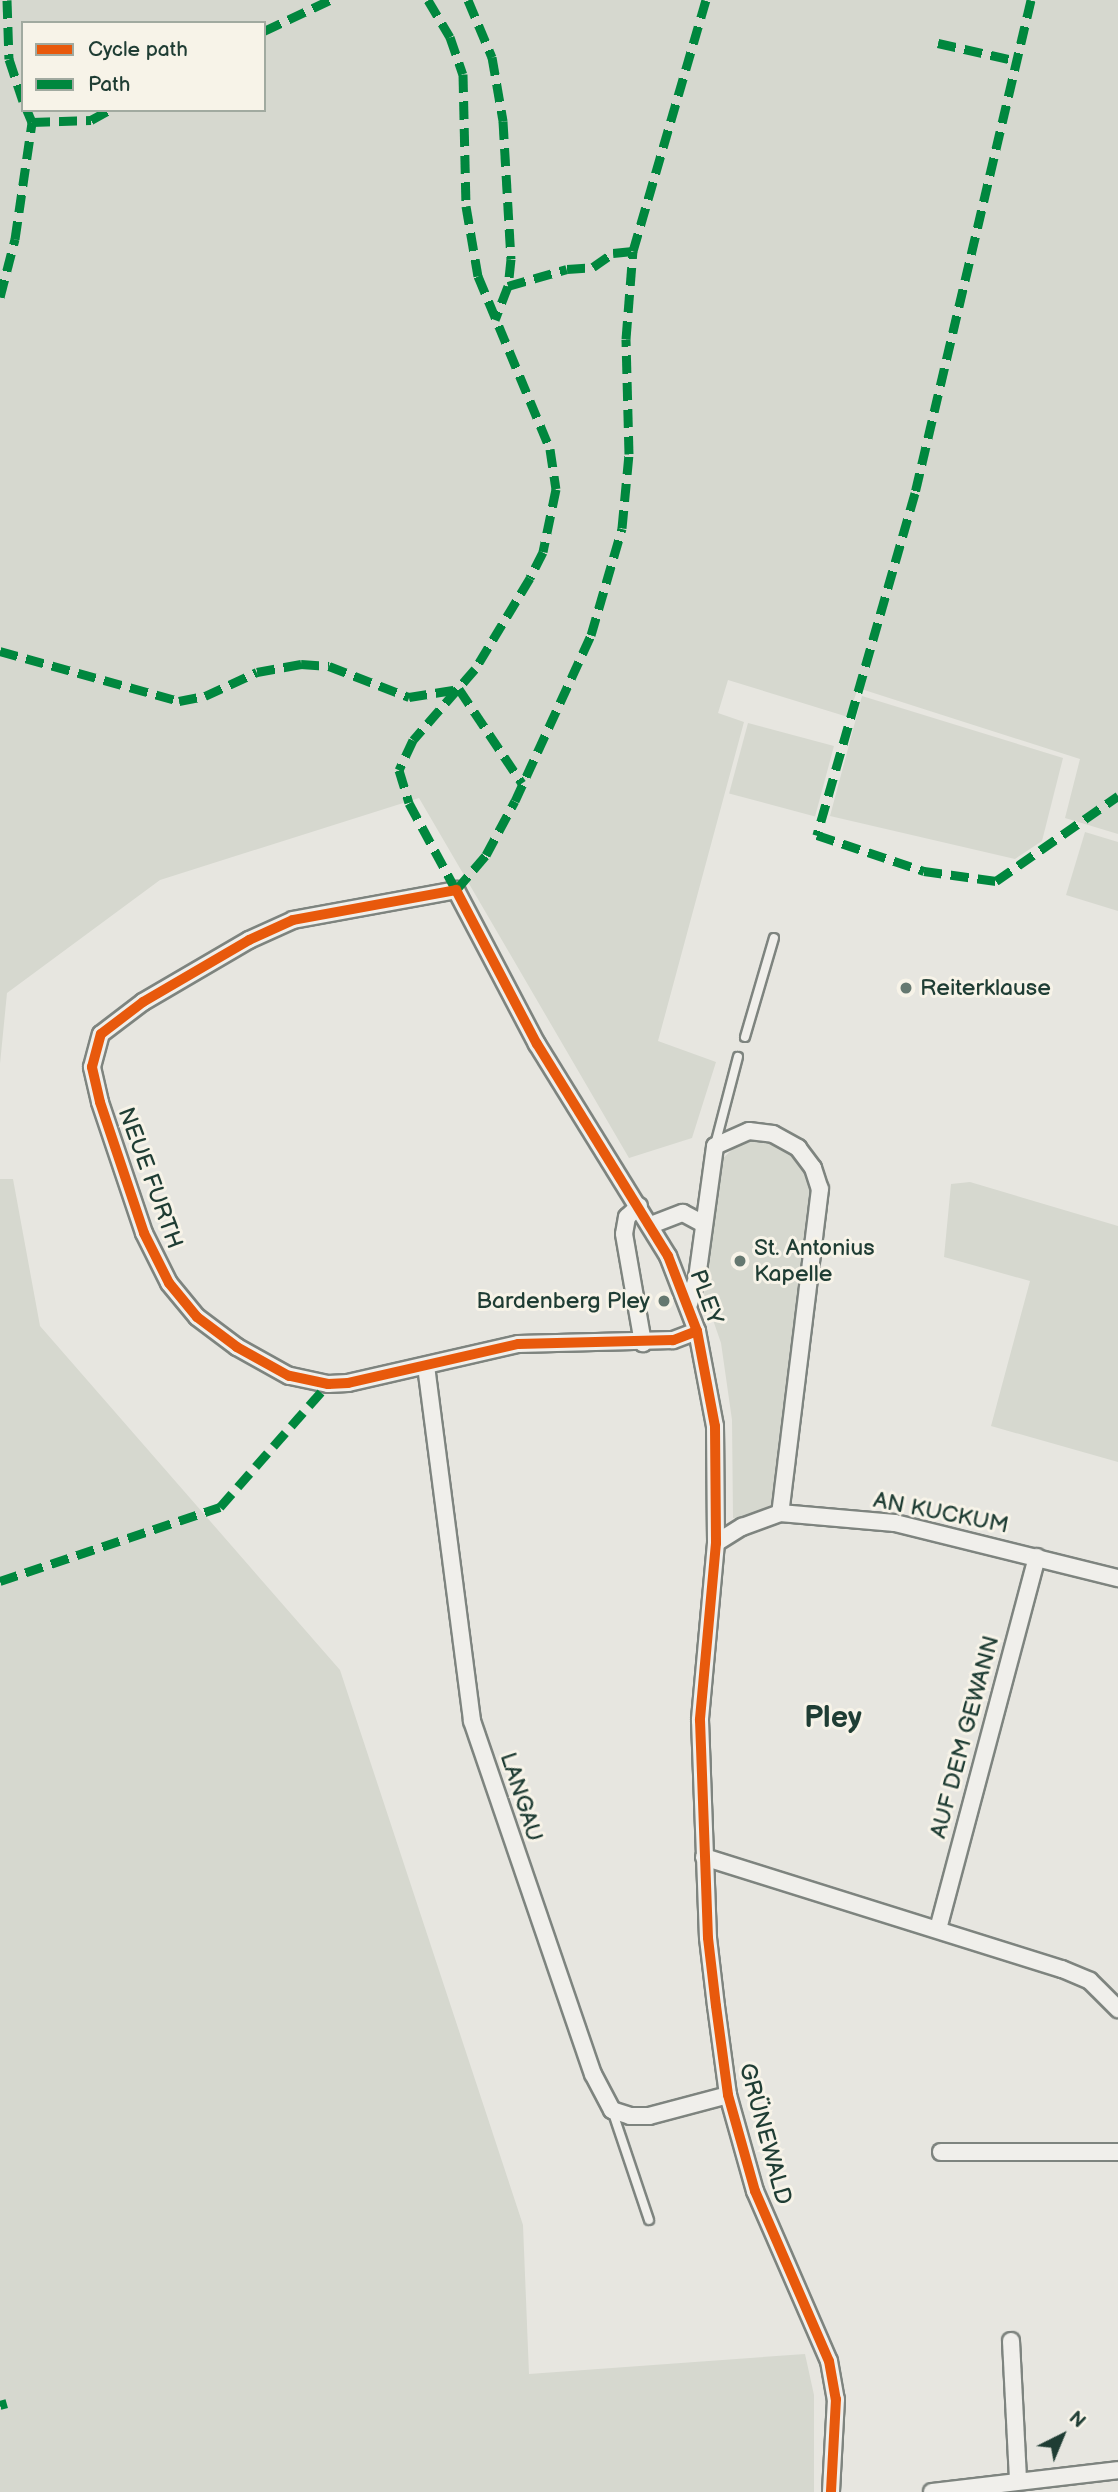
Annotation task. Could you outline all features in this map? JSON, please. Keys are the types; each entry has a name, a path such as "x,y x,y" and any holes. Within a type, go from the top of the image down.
{"street":[{"name":"PLEY","path":"456,890 537,1044 651,1225 689,1304 697,1331 715,1426 716,1543 700,1720 701,1774"},
{"name":"NEUE FURTH","path":"456,890 333,910 293,920 249,940 118,1020 101,1034 92,1067 144,1233 169,1283 197,1317 236,1347 289,1376 328,1384 426,1366 518,1344 643,1343 674,1340 697,1331"},
{"path":"715,1146 749,1131 773,1134 798,1148 813,1168 820,1189 780,1513"},
{"name":"PLEY","path":"689,1304 697,1278 702,1223 715,1146"},
{"path":"639,1206 627,1217 624,1234 643,1343"},
{"path":"651,1225 683,1213 702,1223"},
{"name":"LANGAU","path":"426,1366 472,1721 593,2074 612,2110"},
{"name":"AN KUCKUM","path":"716,1543 742,1527 780,1513 895,1523 1118,1578"},
{"name":"AUF DEM GEWANN","path":"938,1929 1037,1557"},
{"name":"GRÜNEWALD","path":"701,1774 708,1938 728,2095 755,2191 829,2361 836,2399 831,2492"},
{"path":"704,1857 938,1929 1090,1981 1118,2009"},
{"path":"612,2110 649,2116 728,2095"},
{"path":"941,2152 1118,2152"},
{"path":"1011,2341 1018,2480"},
{"path":"932,2492 1118,2470"}],"lane":[{"path":"745,1037 774,938"},
{"path":"715,1146 738,1057"},
{"path":"612,2110 649,2220"}],"shaded area":[{"path":"0,0 1118,0 1118,834 1065,818 1080,759 858,688 848,717 728,680 718,713 744,722 658,1041 716,1062 692,1138 629,1158 419,798 160,880 7,993 0,1064"},
{"path":"862,696 1063,758 1042,841 1015,859 830,816"},
{"path":"748,723 834,746 815,817 729,794"},
{"path":"1085,832 1118,842 1118,911 1066,895"},
{"path":"753,1139 771,1140 793,1152 806,1171 810,1193 775,1498 771,1505 747,1517 733,1518 732,1420 721,1343 704,1294 720,1161 735,1147"},
{"path":"0,1179 13,1179 40,1326 340,1670 523,2225 529,2374 805,2354 814,2395 814,2492 0,2492"},
{"path":"970,1182 1118,1226 1118,1462 991,1426 1030,1281 944,1257 951,1184"}],"marked path":[{"path":"7,0 9,59 21,95"},
{"path":"266,30 330,0"},
{"path":"428,0 450,37 463,74 466,206 478,276 550,449 556,489 543,552 530,578 475,669 413,740 399,770 409,803 456,890 486,855 515,801 591,635 622,528 629,454 626,339 633,251 706,0"},
{"path":"468,0 492,57 503,121 511,259 508,286 495,320"},
{"path":"1031,0 915,493 817,835 924,871 996,881 1118,796"},
{"path":"938,43 1017,61"},
{"path":"0,297 15,239 32,122 28,112"},
{"path":"32,122 91,120 105,112"},
{"path":"508,286 567,269 593,267 613,253 633,251"},
{"path":"0,651 179,701 205,696 257,672 301,664 329,666 409,697 459,689 522,783"},
{"path":"0,1581 220,1507 328,1384"},
{"path":"0,2405 7,2403"}],"cycle path":[{"path":"697,1331 673,1340 518,1344 348,1383 328,1384 289,1376 237,1347 197,1317 169,1283 144,1233 100,1102 92,1067 101,1034 143,1002 249,940 293,920 456,890 537,1044 668,1256 697,1331 715,1426 716,1543 700,1720 708,1938 716,2006 728,2095 755,2191 829,2361 836,2399 831,2492"}],"place":[{"name":"Reiterklause","path":"906,988"},
{"name":"St. Antonius Kapelle","path":"740,1261"},
{"name":"Bardenberg Pley","path":"664,1301"}],"district":[{"name":"Pley","path":"833,1718"}]}
